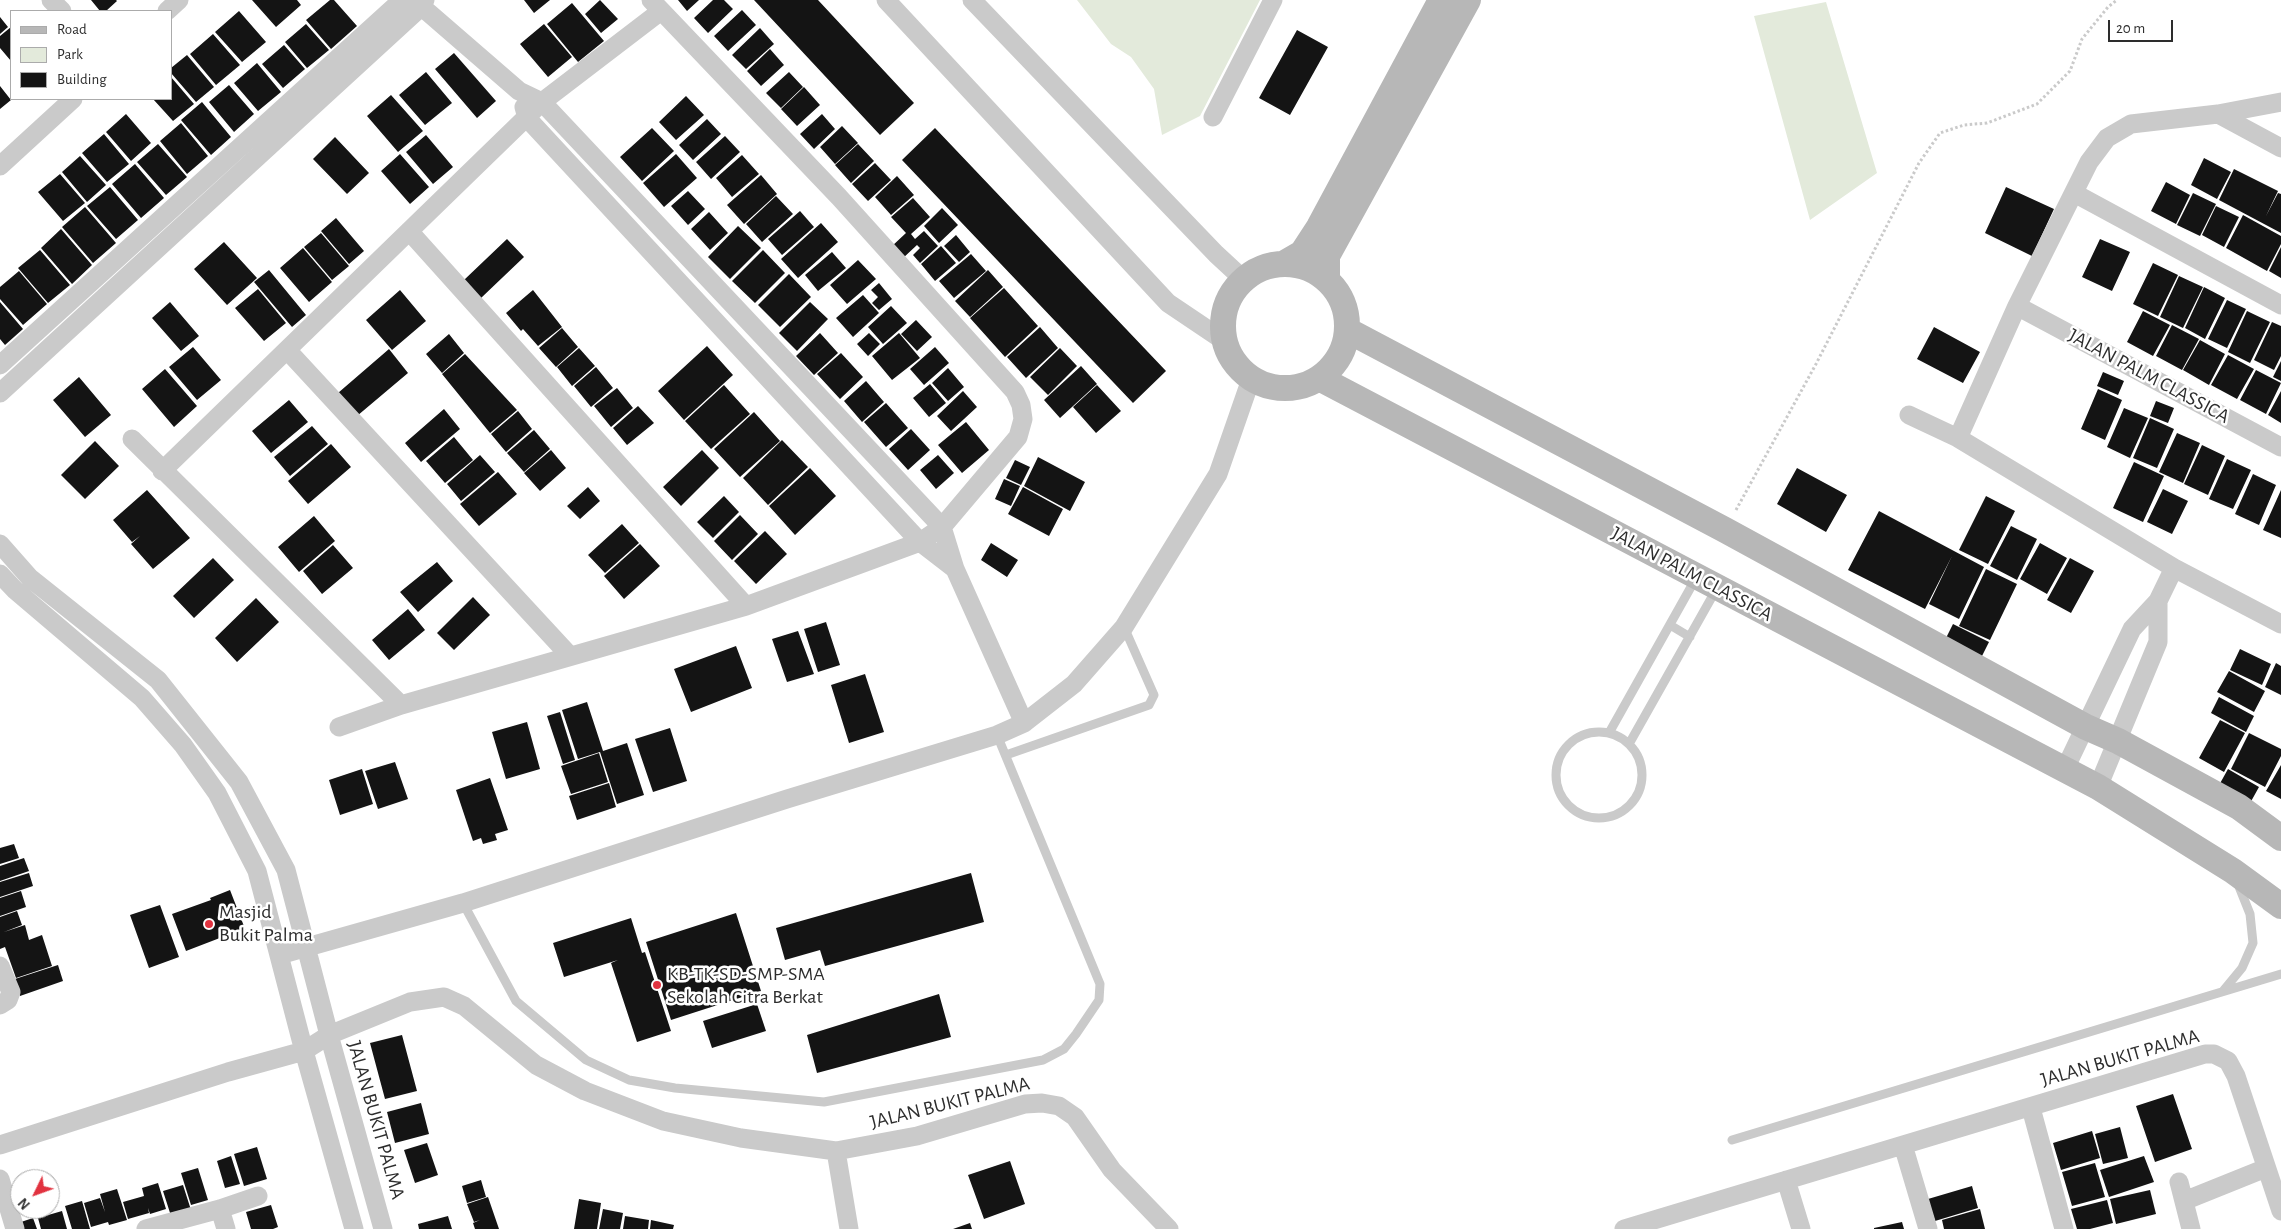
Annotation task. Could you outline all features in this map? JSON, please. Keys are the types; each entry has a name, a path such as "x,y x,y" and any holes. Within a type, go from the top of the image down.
{"street":[{"path":"51,0 61,10"},
{"path":"168,10 179,0"},
{"path":"0,365 402,0"},
{"path":"886,0 1168,303 1224,340"},
{"path":"972,0 1209,247 1243,279"},
{"path":"1213,116 1273,0"},
{"path":"1284,264 1302,253 1315,232 1441,0"},
{"path":"1327,280 1327,256 1468,0"},
{"path":"0,393 420,2 519,91 542,102 942,527 955,569 1024,723"},
{"path":"162,471 542,102 656,6 839,197 1016,392 1023,418 1018,437 942,527 920,542 746,606 401,705 339,727"},
{"path":"519,91 527,118 920,542 955,569"},
{"path":"3,157 72,100"},
{"path":"1958,438 2017,306 2089,162 2108,138 2131,124 2218,114 2281,102"},
{"path":"2218,114 2281,148"},
{"path":"2074,193 2281,305"},
{"path":"409,231 746,606"},
{"path":"1276,264 1294,264 1311,270 1327,280 1338,295 1345,312 1347,330 1342,349 1333,366 1319,378 1297,387 1274,388 1251,379 1234,362 1224,340 1225,307 1243,279 1258,269 1276,264"},
{"name":"JALAN PALM CLASSICA","path":"2017,306 2281,447"},
{"path":"1347,330 1725,530 2086,727 2118,741 2239,807 2281,838"},
{"path":"288,350 570,656"},
{"name":"JALAN PALM CLASSICA","path":"1319,378 2064,771 2098,787 2233,871 2281,906"},
{"path":"279,955 463,903 797,796 997,735 1024,723 1074,684 1124,627 1218,474 1251,379"},
{"path":"1909,415 1958,438 2174,568 2281,624"},
{"path":"132,439 162,471 401,705"},
{"path":"0,544 30,578 158,680 239,782 286,870 328,1035 304,1051 228,1072 0,1145"},
{"path":"2064,771 2132,630 2158,601 2174,568"},
{"path":"0,574 15,590 142,698 183,745 217,793 257,871 304,1051 354,1229"},
{"path":"2098,787 2158,642 2158,601"},
{"path":"142,698 158,680"},
{"path":"0,966 11,992 8,1000 0,1005"},
{"name":"JALAN BUKIT PALMA","path":"383,1229 328,1035 410,1002 444,997 476,1014 536,1065 585,1091 663,1121 741,1138 836,1151 917,1136 1025,1104 1042,1103 1059,1106 1075,1117 1112,1170 1169,1229"},
{"name":"JALAN BUKIT PALMA","path":"1624,1229 1674,1221 1786,1180 2205,1054 2214,1054 2228,1061 2236,1076 2281,1211"},
{"name":"JALAN BUKIT PALMA","path":"2030,1108 2064,1229"},
{"path":"1903,1145 1928,1229"},
{"path":"836,1151 850,1229"},
{"path":"2184,1202 2266,1168"},
{"path":"0,1179 15,1229"},
{"path":"1786,1180 1801,1229"},
{"path":"2179,1182 2191,1229"},
{"path":"146,1229 220,1209 258,1196"},
{"path":"220,1209 226,1229"}],"lane":[{"path":"1609,733 1670,625 1707,583"},
{"path":"1629,744 1690,637 1707,583"},
{"path":"1670,625 1690,637"},
{"path":"1006,755 1149,705 1154,695 1124,627"},
{"path":"1590,733 1609,733 1629,744 1640,760 1643,780 1637,798 1624,812 1605,818 1586,816 1570,807 1559,791 1556,772 1561,754 1573,740 1590,733"},
{"path":"463,903 516,1001 586,1060 629,1080 675,1088 824,1102 1043,1060 1064,1049 1076,1034 1099,1000 1100,984 997,735"},
{"path":"2223,992 2242,968 2253,942 2250,914 2233,871"},
{"path":"1732,1140 2281,974"}],"path":[{"path":"1725,530 1816,364 1919,163 1940,133 1964,125 1987,124 2037,104 2070,70 2082,39 2108,7 2117,0"}],"green space":[{"path":"1077,0 1260,0 1200,116 1162,135 1154,89 1131,57 1111,44"},
{"path":"1826,2 1877,173 1810,220 1754,16"}],"building":[{"path":"91,0 117,1 107,10 99,10"},
{"path":"252,0 297,0 301,5 276,27"},
{"path":"330,0 334,0 357,26 331,49 306,20"},
{"path":"524,0 550,0 534,13"},
{"path":"600,0 618,19 601,33 585,14"},
{"path":"678,0 699,0 687,11"},
{"path":"713,0 724,0 733,9 708,33 694,18"},
{"path":"754,0 818,0 914,103 880,135"},
{"path":"572,3 604,41 578,62 547,24"},
{"path":"742,10 756,25 728,51 714,36"},
{"path":"239,11 266,42 242,62 215,32"},
{"path":"0,17 8,27 0,34"},
{"path":"306,24 329,50 307,68 285,42"},
{"path":"544,24 572,57 548,77 520,44"},
{"path":"10,28 10,60 0,48 0,36"},
{"path":"760,28 774,44 746,69 732,55"},
{"path":"1297,30 1328,47 1290,115 1259,98"},
{"path":"213,34 240,65 216,85 190,54"},
{"path":"284,45 305,69 283,88 262,64"},
{"path":"770,49 784,65 761,86 747,71"},
{"path":"454,53 496,101 477,118 435,69"},
{"path":"187,55 214,87 196,102 172,74 172,67"},
{"path":"257,63 281,92 258,111 234,83"},
{"path":"426,72 452,103 425,125 399,95"},
{"path":"789,72 803,87 781,108 766,93"},
{"path":"172,78 194,104 173,121 154,100 172,100"},
{"path":"229,85 254,114 234,132 209,102"},
{"path":"0,86 11,100 0,109"},
{"path":"804,87 820,105 797,126 781,109"},
{"path":"391,95 423,131 398,152 367,116"},
{"path":"686,96 704,115 676,140 659,122"},
{"path":"202,102 231,137 211,155 181,120"},
{"path":"126,114 151,143 131,161 106,132"},
{"path":"822,114 835,129 814,149 800,134"},
{"path":"707,119 721,134 693,160 679,145"},
{"path":"181,123 208,156 187,174 160,141"},
{"path":"842,126 858,143 835,164 820,147"},
{"path":"652,128 674,151 642,181 620,157"},
{"path":"935,128 1166,371 1133,403 902,160"},
{"path":"104,134 129,164 107,182 82,153"},
{"path":"426,135 453,167 433,184 406,152"},
{"path":"725,136 740,152 711,179 696,162"},
{"path":"335,137 369,173 347,194 313,159"},
{"path":"158,144 187,177 166,195 137,162"},
{"path":"858,144 874,161 851,183 835,165"},
{"path":"400,154 429,187 410,204 381,171"},
{"path":"676,154 697,178 664,207 643,183"},
{"path":"742,155 759,174 732,197 716,178"},
{"path":"80,156 106,185 87,202 62,172"},
{"path":"2204,158 2231,172 2217,199 2191,185"},
{"path":"875,163 891,180 868,201 852,184"},
{"path":"135,164 164,198 141,218 112,184"},
{"path":"2234,169 2278,191 2266,216 2278,193 2281,194 2281,233 2219,200"},
{"path":"60,174 85,203 63,221 38,192"},
{"path":"761,175 777,194 744,224 727,205"},
{"path":"897,176 914,195 891,215 875,197"},
{"path":"2166,182 2190,195 2176,224 2151,211"},
{"path":"110,187 138,220 116,239 87,206"},
{"path":"2006,187 2054,209 2032,256 1985,233"},
{"path":"688,191 705,209 688,225 671,206"},
{"path":"2193,193 2216,204 2200,236 2177,225"},
{"path":"776,196 793,214 762,242 746,224"},
{"path":"913,198 930,217 911,234 915,239 924,231 938,246 920,263 913,255 920,248 917,245 902,259 891,247 906,233 891,217"},
{"path":"2216,206 2239,217 2224,247 2202,235"},
{"path":"85,207 116,243 93,263 62,227"},
{"path":"942,208 958,225 939,243 924,226"},
{"path":"800,211 814,227 782,255 768,239"},
{"path":"709,212 728,233 710,250 691,229"},
{"path":"2243,215 2281,236 2281,244 2267,271 2226,248"},
{"path":"336,218 364,251 349,264 321,231"},
{"path":"821,223 838,242 798,278 781,259"},
{"path":"738,226 761,248 730,279 708,257"},
{"path":"61,229 92,265 72,284 41,248"},
{"path":"321,233 349,266 332,280 304,247"},
{"path":"956,235 970,252 959,262 944,246"},
{"path":"507,239 524,257 481,298 464,280"},
{"path":"2100,239 2130,252 2112,291 2082,277"},
{"path":"224,242 257,278 227,305 194,269"},
{"path":"941,246 956,263 935,281 921,264"},
{"path":"2281,247 2281,278 2269,271"},
{"path":"303,248 332,282 309,302 280,268"},
{"path":"40,250 70,285 48,303 18,268"},
{"path":"763,250 785,273 755,303 732,281"},
{"path":"832,252 846,268 818,291 805,275"},
{"path":"971,254 986,271 954,298 939,281"},
{"path":"858,260 876,279 847,304 830,285"},
{"path":"2153,263 2178,275 2158,316 2133,304"},
{"path":"269,270 306,315 292,327 254,282"},
{"path":"988,270 1003,287 970,317 955,301"},
{"path":"19,271 47,304 23,325 0,299 0,287"},
{"path":"789,274 811,297 780,327 758,305"},
{"path":"2179,276 2203,287 2183,328 2160,317"},
{"path":"879,283 892,299 879,310 872,303 878,297 871,290"},
{"path":"2204,287 2225,298 2205,339 2185,328"},
{"path":"1004,288 1038,326 1005,357 970,318"},
{"path":"258,289 286,323 264,341 235,308"},
{"path":"400,290 426,321 392,350 366,320"},
{"path":"533,290 562,327 538,346 523,329 521,331 506,313"},
{"path":"863,295 879,313 853,337 836,318"},
{"path":"2227,300 2246,309 2227,348 2208,339"},
{"path":"0,302 23,329 5,345 0,339"},
{"path":"170,302 199,336 181,351 152,318"},
{"path":"810,302 828,319 797,351 779,333"},
{"path":"891,306 907,323 883,344 868,327"},
{"path":"2143,311 2170,325 2153,356 2127,342"},
{"path":"2247,311 2270,322 2250,363 2228,352"},
{"path":"916,320 932,337 917,351 901,334"},
{"path":"2272,322 2281,326 2281,356 2274,370 2254,360"},
{"path":"2172,325 2199,339 2182,370 2156,356"},
{"path":"1040,327 1058,348 1026,378 1007,357"},
{"path":"1934,327 1980,352 1963,383 1917,359"},
{"path":"562,328 578,347 556,367 539,348"},
{"path":"820,333 838,353 814,375 796,356"},
{"path":"869,333 880,344 868,356 857,344"},
{"path":"899,333 920,358 892,380 872,356"},
{"path":"449,334 464,353 442,373 426,354"},
{"path":"2200,340 2225,354 2209,385 2183,370"},
{"path":"707,346 733,375 684,420 658,391"},
{"path":"193,347 221,380 197,400 169,367"},
{"path":"935,347 949,363 924,385 910,369"},
{"path":"579,348 595,366 572,386 557,367"},
{"path":"1060,348 1077,366 1048,395 1030,377"},
{"path":"389,349 408,373 357,416 338,393"},
{"path":"841,353 863,377 840,399 817,374"},
{"path":"465,354 517,410 490,433 442,374"},
{"path":"2228,355 2254,369 2237,399 2211,385"},
{"path":"2281,361 2281,381 2273,377"},
{"path":"1081,366 1097,384 1060,418 1044,400"},
{"path":"596,367 613,388 591,407 574,386"},
{"path":"948,368 964,387 948,401 932,383"},
{"path":"165,369 197,406 174,427 142,389"},
{"path":"2256,370 2281,383 2266,414 2240,400"},
{"path":"2103,372 2124,381 2118,395 2097,386"},
{"path":"79,377 111,415 85,437 53,400"},
{"path":"866,381 884,402 862,422 844,401"},
{"path":"930,384 946,403 929,417 913,398"},
{"path":"724,385 750,414 711,449 685,421"},
{"path":"1097,385 1121,411 1096,433 1073,407"},
{"path":"617,388 633,408 611,427 594,406"},
{"path":"2098,389 2122,400 2105,440 2081,429"},
{"path":"963,391 977,407 951,431 937,416"},
{"path":"2281,391 2281,423 2268,415"},
{"path":"289,400 308,422 271,453 252,431"},
{"path":"2156,401 2174,408 2168,423 2150,416"},
{"path":"886,403 908,428 886,447 864,422"},
{"path":"638,406 654,423 627,445 613,428"},
{"path":"2124,408 2148,418 2130,458 2107,447"},
{"path":"444,409 460,429 421,462 405,443"},
{"path":"518,411 532,429 506,452 491,434"},
{"path":"754,412 780,441 740,477 714,449"},
{"path":"2150,418 2174,429 2157,468 2133,458"},
{"path":"966,422 989,450 962,473 938,445"},
{"path":"312,426 328,444 290,476 274,457"},
{"path":"911,429 930,450 908,470 889,449"},
{"path":"534,430 550,449 524,472 507,453"},
{"path":"2177,433 2200,443 2183,483 2159,472"},
{"path":"454,437 473,460 445,483 426,461"},
{"path":"782,440 808,467 768,505 743,478"},
{"path":"95,441 119,466 85,499 61,475"},
{"path":"331,444 351,467 308,504 288,481"},
{"path":"2202,445 2225,456 2208,495 2184,484"},
{"path":"551,450 566,468 540,491 524,473"},
{"path":"702,450 719,468 681,506 663,487"},
{"path":"480,455 495,472 461,501 447,484"},
{"path":"938,455 954,473 936,489 920,470"},
{"path":"1038,457 1085,482 1070,511 1024,486"},
{"path":"2227,459 2251,470 2233,509 2209,499"},
{"path":"1015,460 1030,467 1021,485 1006,478"},
{"path":"2134,462 2164,476 2143,522 2113,508"},
{"path":"810,468 836,496 795,535 769,506"},
{"path":"1797,468 1847,495 1826,532 1777,504"},
{"path":"498,472 517,494 479,526 460,504"},
{"path":"2253,474 2276,485 2259,525 2235,514"},
{"path":"1004,479 1020,486 1011,506 995,499"},
{"path":"588,487 600,501 580,519 567,506"},
{"path":"1023,487 1063,509 1049,536 1008,514"},
{"path":"2163,489 2188,501 2172,534 2147,522"},
{"path":"147,490 190,538 153,569 131,544 140,536 132,542 113,520"},
{"path":"2281,490 2281,538 2263,530"},
{"path":"724,496 739,512 713,538 697,522"},
{"path":"1986,496 2015,511 1988,564 1959,550"},
{"path":"1879,511 1984,567 1959,619 1929,604 1952,556 1925,609 1848,570"},
{"path":"740,515 758,534 732,560 714,541"},
{"path":"314,516 335,541 299,572 278,547"},
{"path":"622,524 639,543 605,573 588,555"},
{"path":"2011,526 2037,539 2017,580 1990,566"},
{"path":"765,531 787,554 756,584 734,561"},
{"path":"991,543 1018,560 1007,577 981,560"},
{"path":"2040,543 2067,558 2047,594 2020,579"},
{"path":"640,544 660,566 624,599 604,576"},
{"path":"333,545 353,568 322,594 303,571"},
{"path":"213,558 234,580 194,618 173,596"},
{"path":"2070,558 2094,571 2071,613 2047,600"},
{"path":"437,562 453,581 418,612 400,592"},
{"path":"1986,569 2017,584 1990,640 1959,626"},
{"path":"473,597 490,615 454,650 437,633"},
{"path":"256,598 279,622 237,662 215,638"},
{"path":"408,609 425,630 389,660 372,640"},
{"path":"826,622 840,665 818,672 804,629"},
{"path":"1953,624 1989,642 1981,658 1945,640"},
{"path":"798,631 814,674 787,682 772,639"},
{"path":"736,646 752,688 691,712 674,669"},
{"path":"2240,649 2271,664 2262,685 2230,670"},
{"path":"2276,663 2281,666 2281,695 2265,687"},
{"path":"2229,671 2265,691 2254,712 2217,692"},
{"path":"865,674 884,732 849,743 831,685"},
{"path":"2219,697 2254,716 2246,732 2211,713"},
{"path":"587,702 603,751 627,743 644,795 617,804 600,752 578,759 562,710"},
{"path":"560,712 575,760 563,764 547,716"},
{"path":"2220,720 2245,733 2224,772 2199,758"},
{"path":"527,722 540,769 506,779 492,732"},
{"path":"670,728 687,781 653,792 635,739"},
{"path":"2249,733 2281,749 2281,756 2265,787 2231,769"},
{"path":"599,753 608,782 571,794 561,766"},
{"path":"395,762 408,799 378,809 365,771"},
{"path":"2281,765 2281,799 2266,791"},
{"path":"362,769 373,804 340,815 329,780"},
{"path":"2228,769 2259,787 2249,805 2218,787"},
{"path":"490,778 508,830 495,834 497,840 483,844 481,838 473,841 456,790"},
{"path":"609,783 616,807 577,820 569,796"},
{"path":"14,844 19,858 0,864 0,848"},
{"path":"24,858 29,871 0,881 0,866"},
{"path":"29,873 33,886 0,897 0,882"},
{"path":"971,873 984,922 825,966 820,950 785,960 776,928"},
{"name":"Masjid Bukit Palma","path":"230,890 247,934 227,942 225,936 186,951 172,914 211,900 210,898"},
{"path":"21,891 26,907 0,916 0,898"},
{"path":"160,905 179,957 149,968 130,915"},
{"path":"17,911 22,925 4,932 25,925 29,940 42,935 52,966 16,978 5,947 0,949 0,917"},
{"path":"736,913 761,991 671,1020 646,942"},
{"path":"631,918 642,953 645,952 671,1031 637,1042 611,963 618,960 564,977 553,943"},
{"path":"58,965 63,981 20,996 15,979"},
{"path":"939,994 951,1037 817,1073 807,1035"},
{"path":"757,1004 766,1031 712,1048 703,1021"},
{"path":"402,1035 417,1091 385,1099 370,1043"},
{"path":"2173,1094 2192,1149 2155,1162 2136,1106"},
{"path":"421,1103 429,1134 395,1143 387,1112"},
{"path":"2120,1127 2128,1158 2103,1164 2095,1134"},
{"path":"2092,1131 2100,1158 2061,1170 2053,1143"},
{"path":"427,1143 438,1175 415,1183 404,1150"},
{"path":"257,1147 267,1179 244,1186 234,1154"},
{"path":"231,1156 240,1184 225,1188 217,1161"},
{"path":"2144,1156 2154,1182 2109,1197 2100,1170"},
{"path":"1010,1161 1025,1204 984,1219 968,1175"},
{"path":"2095,1163 2105,1197 2072,1206 2062,1172"},
{"path":"198,1168 208,1200 191,1205 181,1173"},
{"path":"481,1180 486,1197 467,1203 462,1186"},
{"path":"158,1183 166,1209 150,1214 148,1208 149,1213 128,1219 123,1202 144,1196 142,1188"},
{"path":"183,1185 191,1210 171,1216 163,1191"},
{"path":"1972,1186 1978,1208 1935,1221 1928,1199"},
{"path":"117,1189 127,1220 109,1225 108,1222 91,1227 84,1203 100,1198 105,1212 100,1194"},
{"path":"2150,1190 2156,1214 2116,1224 2110,1199"},
{"path":"488,1197 499,1229 475,1229 473,1223 480,1220 474,1222 467,1204"},
{"path":"579,1199 601,1203 597,1229 574,1229"},
{"path":"2107,1200 2113,1223 2090,1229 2077,1229 2071,1209"},
{"path":"82,1201 90,1229 72,1229 65,1206"},
{"path":"271,1205 278,1227 273,1229 251,1229 246,1212"},
{"path":"603,1209 623,1213 620,1229 599,1229"},
{"path":"1980,1209 1985,1229 1944,1229 1942,1220"},
{"path":"62,1211 67,1229 41,1229 38,1219 60,1219 60,1212"},
{"path":"448,1216 452,1229 419,1229 418,1224"},
{"path":"625,1216 649,1220 648,1229 623,1229"},
{"path":"33,1219 37,1229 23,1229 21,1222"},
{"path":"651,1220 674,1225 673,1229 650,1229"},
{"path":"1902,1222 1904,1229 1874,1229 1874,1228"},
{"path":"970,1223 972,1229 953,1229"}],"place":[{"name":"Masjid Bukit Palma","path":"209,924"},
{"name":"KB-TK-SD-SMP-SMA Sekolah Citra Berkat","path":"657,985"}]}
